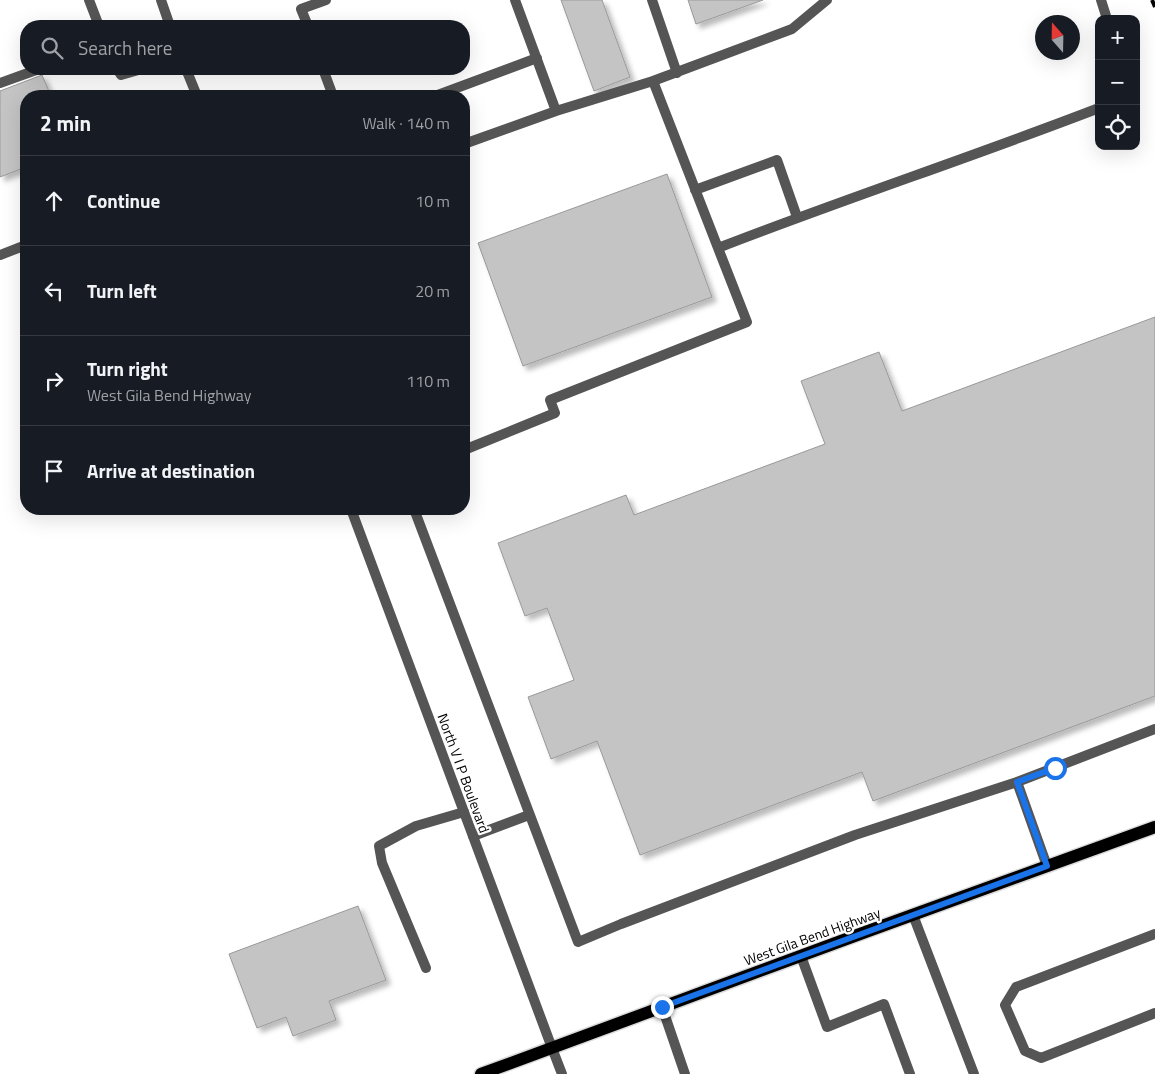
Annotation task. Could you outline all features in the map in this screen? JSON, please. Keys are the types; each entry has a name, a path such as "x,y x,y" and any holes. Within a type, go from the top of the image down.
{"main road":[{"name":"West Gila Bend Highway","path":"481,1074 1047,866 1155,829"}],"street":[{"path":"89,0 97,20"},
{"path":"161,0 168,20"},
{"path":"306,20 302,9 326,0"},
{"path":"515,0 556,111"},
{"path":"652,0 677,73"},
{"path":"470,142 556,111 677,73 792,29 828,0"},
{"path":"1101,0 1106,15"},
{"path":"451,90 537,58"},
{"path":"0,83 22,75"},
{"path":"188,75 195,90"},
{"path":"325,75 331,90"},
{"path":"470,448 555,413 550,400 747,322 653,81"},
{"path":"718,248 798,217 945,166 1095,110"},
{"path":"695,190 777,160 798,217"},
{"path":"0,255 20,247"},
{"name":"North V I P Boulevard","path":"353,515 562,1074"},
{"path":"416,515 578,942 855,835 1017,782 1155,729"},
{"path":"1017,782 1047,866"},
{"path":"426,968 382,863 379,846 416,826 464,812"},
{"path":"473,836 529,814"},
{"path":"913,915 974,1074"},
{"path":"1155,934 1016,987 1005,1005 1025,1051 1041,1058 1155,1014"},
{"path":"802,956 827,1027 884,1004 910,1074"},
{"path":"662,1007 685,1073"}],"building":[{"path":"561,0 602,0 630,77 594,91"},
{"path":"688,0 763,0 696,24"},
{"path":"42,75 48,90 20,90 20,169 0,177 0,91"},
{"path":"667,174 712,297 523,366 478,243"},
{"path":"1155,317 1155,696 873,801 862,772 640,855 597,741 551,759 528,697 574,680 547,608 525,616 498,543 626,495 634,515 825,444 801,381 879,352 902,411"},
{"path":"358,906 386,980 329,1001 336,1020 293,1036 286,1017 257,1028 229,954"}],"railway":[{"path":"1152,0 1155,7"}],"route":[{"path":"662,1007 1047,866 1017,782 1055,768"}]}
